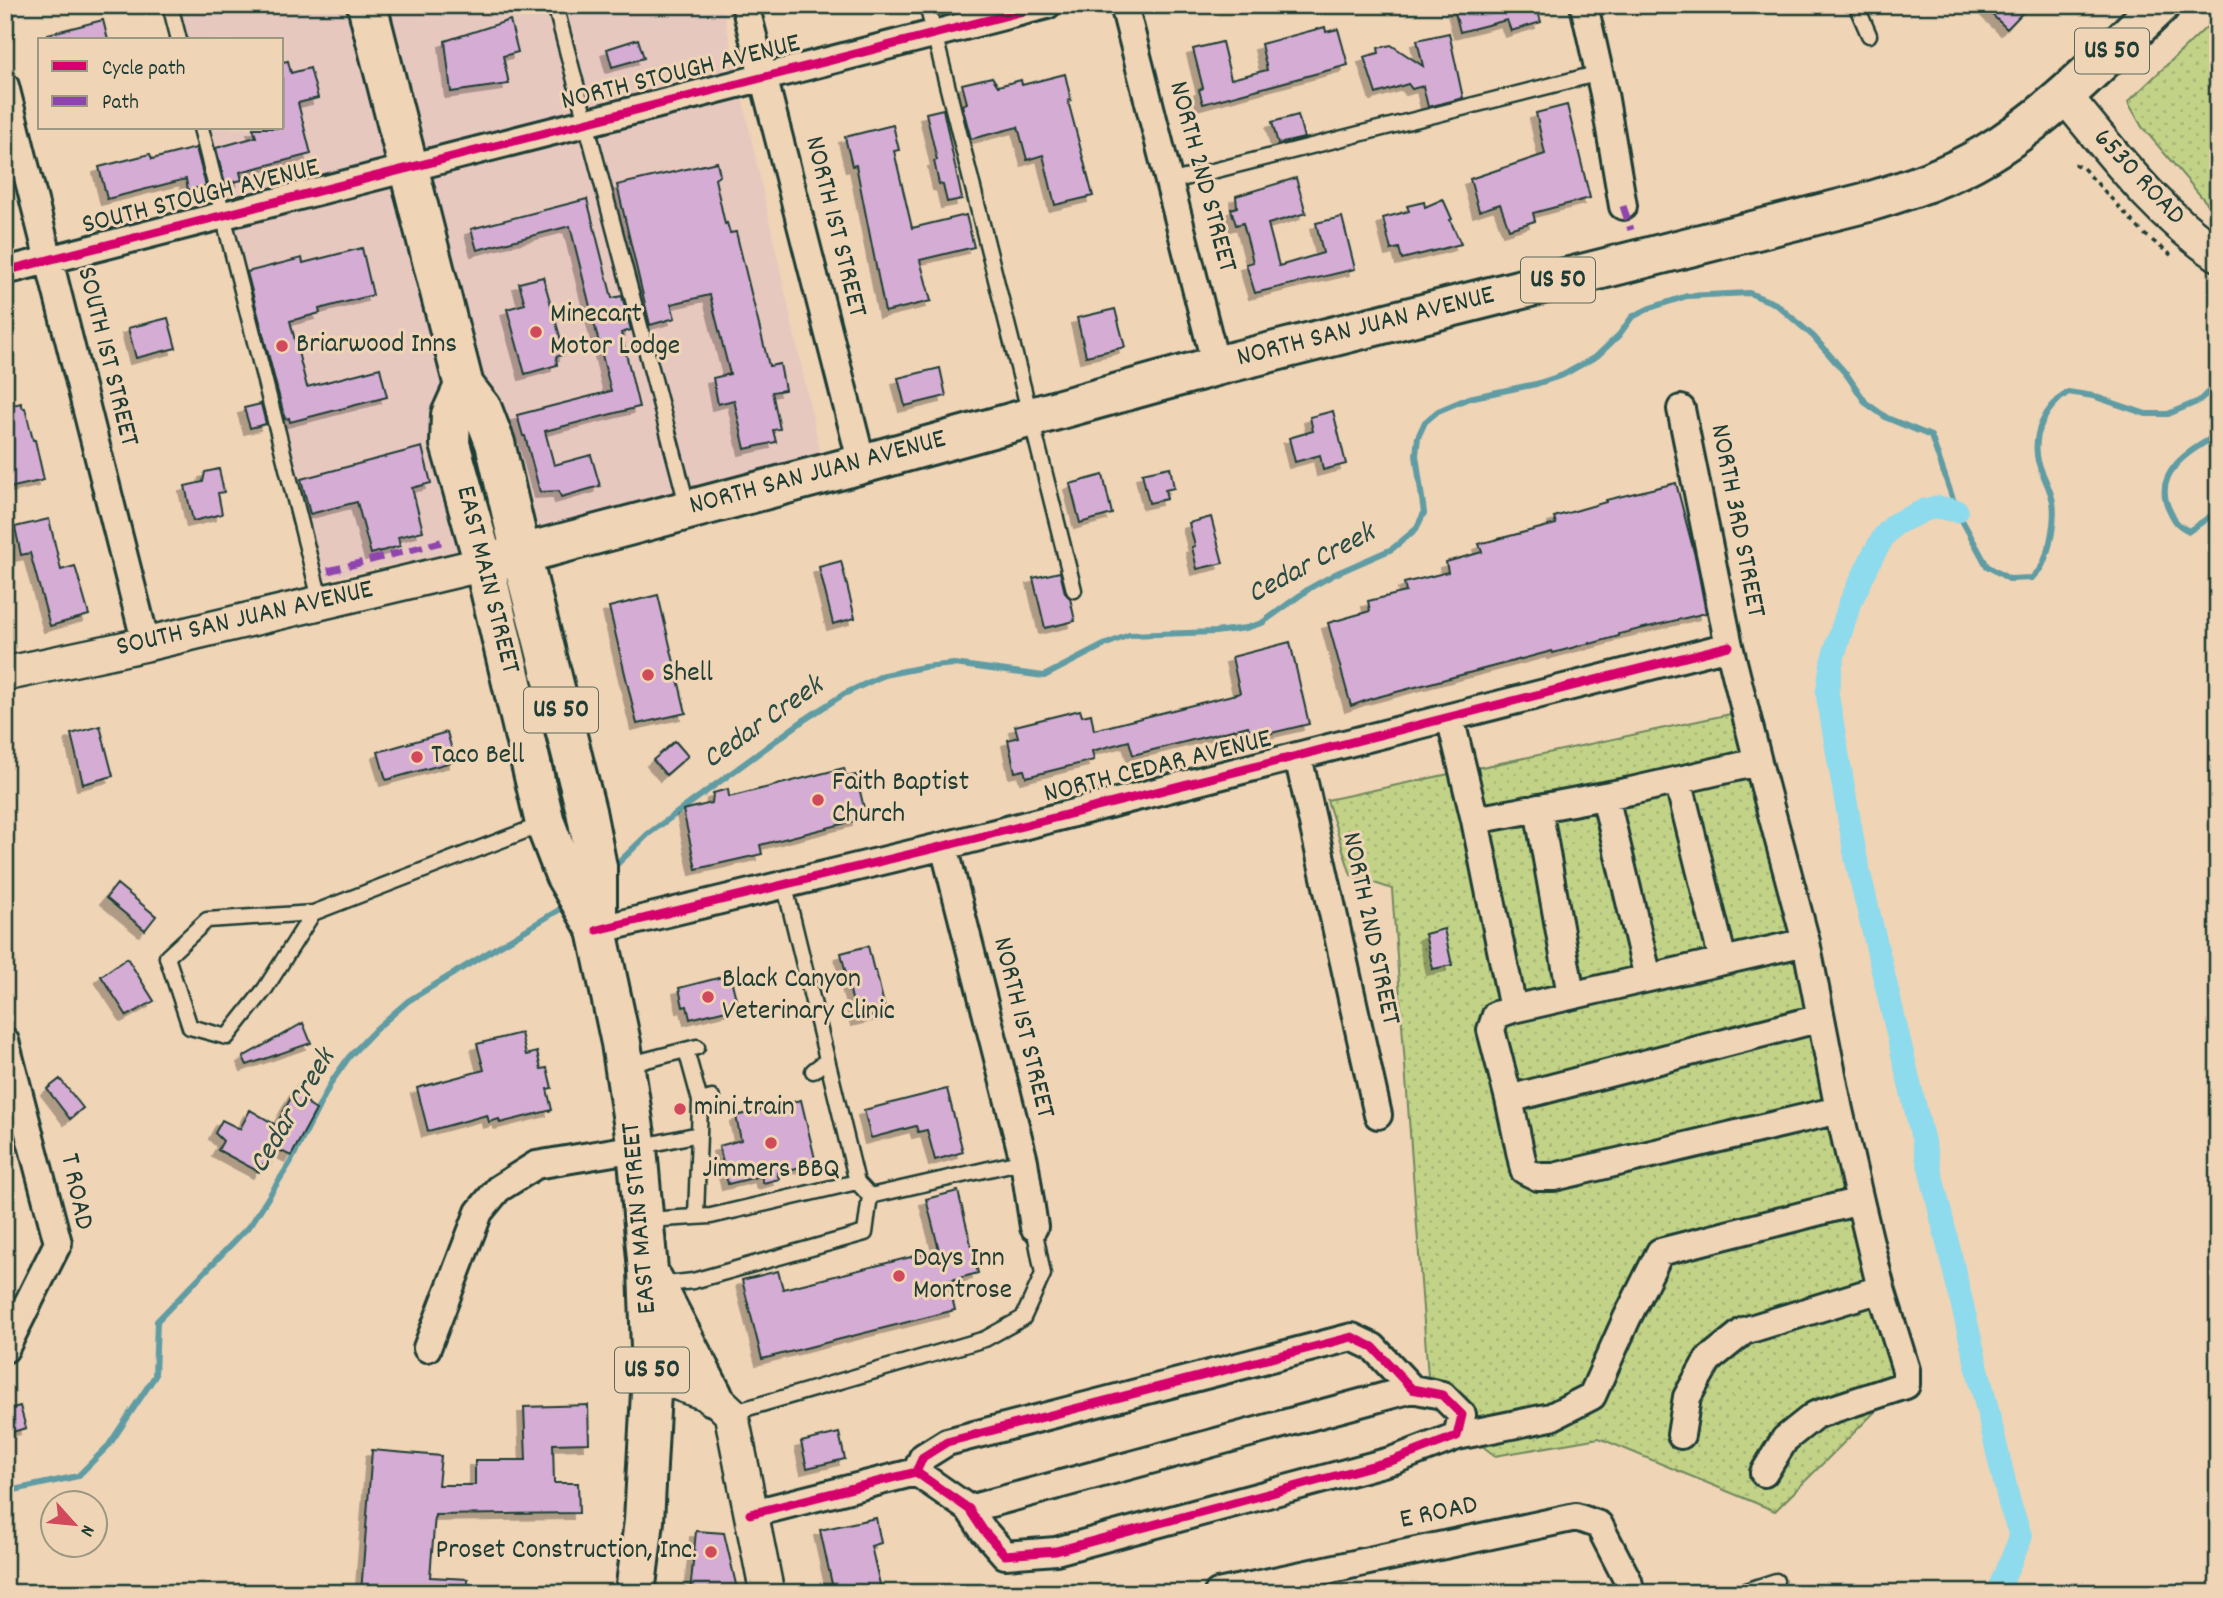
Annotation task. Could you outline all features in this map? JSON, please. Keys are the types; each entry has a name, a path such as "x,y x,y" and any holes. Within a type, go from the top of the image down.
{"main road":[{"name":"EAST MAIN STREET","path":"367,5 464,386 482,409 495,443 586,811 581,871 597,930 625,1066 652,1278 652,1374 644,1521 635,1593"},
{"name":"NORTH SAN JUAN AVENUE","path":"521,554 862,464 1216,366 1854,206 1911,189 1985,155 2020,132 2064,95 2160,5"},
{"name":"EAST MAIN STREET","path":"464,386 451,415 450,444 484,564 545,823 581,871"},
{"name":"US 50","path":"484,564 521,554"},
{"path":"652,1278 722,1405"}],"street":[{"name":"NORTH 1ST STREET","path":"745,5 862,464"},
{"name":"NORTH STOUGH AVENUE","path":"408,169 1047,5"},
{"name":"NORTH 2ND STREET","path":"1124,5 1216,366"},
{"path":"1584,5 1600,73 1623,206"},
{"name":"SOUTH 1ST STREET","path":"5,86 146,644"},
{"name":"6530 ROAD","path":"2064,95 2127,170 2174,220 2218,254"},
{"name":"SOUTH STOUGH AVENUE","path":"5,271 408,169"},
{"name":"NORTH 3RD STREET","path":"1681,409 1729,646 1805,942 1839,1110 1881,1289 1906,1370 1906,1385 1815,1415 1785,1439 1764,1473"},
{"name":"SOUTH SAN JUAN AVENUE","path":"5,674 146,644 484,564"},
{"name":"NORTH CEDAR AVENUE","path":"597,930 944,846 1729,646"},
{"path":"1450,717 1475,820 1513,1009"},
{"name":"NORTH 2ND STREET","path":"1298,756 1378,1115"},
{"path":"1475,820 1605,796 1758,762"},
{"path":"1678,780 1723,961"},
{"path":"1605,796 1648,978"},
{"path":"1538,808 1571,995"},
{"name":"NORTH 1ST STREET","path":"944,846 1024,1161 1034,1227"},
{"path":"1805,942 1513,1009 1496,1016 1491,1030 1524,1170 1538,1177 1554,1177 1839,1110"},
{"path":"1509,1099 1821,1018"},
{"name":"T ROAD","path":"5,1041 58,1243 5,1349"},
{"path":"427,1348 478,1212 498,1189 536,1165 637,1148"},
{"path":"750,1514 916,1472 968,1509 1005,1555 1056,1551 1394,1460 1457,1436 1551,1417 1592,1396 1660,1252 1860,1201"},
{"path":"1681,1435 1687,1397 1708,1360 1744,1331 1881,1289"},
{"path":"916,1472 923,1457 947,1442 1352,1338 1373,1347 1412,1389"},
{"path":"652,1374 722,1405 768,1593"},
{"path":"968,1509 1412,1389 1442,1395 1462,1415 1457,1436"},
{"name":"E ROAD","path":"1218,1593 1576,1517 1599,1525 1629,1581 1630,1593"}],"lane":[{"path":"170,5 178,38"},
{"path":"555,5 688,509"},
{"path":"928,5 1074,590"},
{"path":"1856,5 1869,35"},
{"path":"1169,182 1600,73"},
{"path":"202,130 321,603"},
{"path":"313,913 265,989 227,1037 190,1027 167,957 207,920 313,913 545,823"},
{"path":"785,883 814,1029 827,1060 857,1182 870,1196"},
{"path":"625,1066 692,1048 706,1099 699,1134 696,1216"},
{"path":"813,1071 827,1060"},
{"path":"637,1148 699,1134"},
{"path":"870,1196 1024,1161"},
{"path":"643,1220 711,1216 857,1182"},
{"path":"652,1278 693,1281 865,1233 870,1196"},
{"path":"722,1405 985,1339 1023,1318 1043,1274 1034,1227"},
{"path":"1739,1593 1776,1581"}],"shaded area":[{"path":"169,5 722,5 825,474 316,581 201,130 284,130 284,38 177,38"}],"green space":[{"path":"2218,16 2216,214 2142,127 2128,102"},
{"path":"1740,712 1902,1385 1775,1511 1599,1438 1495,1456 1430,1404 1392,889 1351,875 1327,800"}],"building":[{"path":"1453,5 1539,5 1541,22 1511,31 1507,20 1460,32"},
{"path":"1982,5 2030,5 2007,29"},
{"path":"103,20 108,38 49,38 48,34"},
{"path":"510,20 518,52 503,56 509,84 451,92 445,41"},
{"path":"1325,27 1326,32 1338,29 1348,65 1203,104 1199,90 1203,88 1193,49 1222,42 1231,79 1267,70 1261,44"},
{"path":"1449,33 1463,98 1428,107 1423,86 1412,89 1408,84 1376,94 1364,57 1379,53 1378,48 1391,45 1423,66 1417,40"},
{"path":"638,39 644,58 612,67 607,49"},
{"path":"288,61 291,73 310,68 318,98 298,103 311,154 240,172 242,180 225,184 216,148 256,137 254,130 284,130 284,62"},
{"path":"1065,74 1071,100 1068,101 1093,196 1055,205 1043,155 1027,160 1018,127 971,139 962,105 967,103 962,84 992,77 998,86 1021,80 1022,85"},
{"path":"1567,105 1590,198 1533,213 1535,221 1509,229 1500,204 1479,211 1470,179 1545,154 1536,113"},
{"path":"943,109 962,199 947,202 943,185 939,184 934,161 937,160 926,113"},
{"path":"1298,115 1304,138 1278,144 1272,122"},
{"path":"893,125 899,150 894,151 912,228 966,215 974,247 920,260 931,301 885,312 856,165 852,166 845,137"},
{"path":"196,148 206,186 188,190 186,179 107,199 99,167 150,154 152,159"},
{"path":"717,162 720,175 715,179 725,224 727,223 730,233 736,232 769,366 780,364 785,390 772,392 780,429 773,430 776,442 745,449 734,400 718,404 713,378 730,374 710,295 671,304 675,318 650,325 617,185"},
{"path":"1296,178 1306,213 1268,224 1279,266 1323,253 1316,223 1342,217 1355,269 1255,293 1246,264 1253,262 1243,223 1236,225 1231,209 1237,207 1236,196"},
{"path":"587,199 612,298 622,296 631,330 621,333 639,407 545,431 554,465 591,455 600,486 561,497 559,491 540,492 517,415 611,391 570,226 477,250 471,229"},
{"path":"1443,199 1461,244 1402,259 1399,248 1391,250 1383,218 1409,211 1407,206 1424,202 1425,207"},
{"name":"Briarwood Inns","path":"362,248 373,295 319,309 320,313 290,321 307,387 380,368 387,397 290,422 289,418 285,419 247,272 302,258 303,263"},
{"name":"Minecart Motor Lodge","path":"543,277 565,354 556,357 557,365 525,374 507,309 525,304 519,283"},
{"path":"1115,309 1125,347 1086,356 1077,318"},
{"path":"168,318 176,348 136,358 128,328"},
{"path":"940,368 946,396 905,406 898,378"},
{"path":"21,403 35,440 44,480 5,489 5,407"},
{"path":"261,404 266,424 250,428 244,408"},
{"path":"1333,411 1346,464 1323,470 1320,455 1295,462 1289,438 1313,431 1310,417"},
{"path":"422,447 431,483 412,488 423,531 398,537 400,546 371,554 357,502 310,514 301,479"},
{"path":"1170,467 1174,488 1165,490 1167,499 1149,503 1142,473"},
{"path":"219,469 224,492 218,493 222,514 193,521 185,486 203,482 205,472"},
{"path":"1103,475 1112,514 1080,523 1070,484"},
{"path":"1676,483 1696,560 1706,613 1619,634 1590,644 1553,653 1552,651 1351,706 1328,623 1370,611 1368,601 1406,592 1404,583 1448,572 1446,562 1482,552 1479,544 1556,524 1554,517 1606,500"},
{"path":"1211,517 1223,563 1197,569 1189,523"},
{"path":"49,519 61,570 75,566 89,615 50,626 30,553 21,555 15,527"},
{"path":"841,561 855,618 833,624 819,567"},
{"path":"1060,572 1075,621 1045,628 1033,578"},
{"path":"658,595 686,713 637,724 609,607"},
{"path":"1290,642 1309,724 1251,738 1248,726 1133,755 1129,741 1092,751 1094,760 1026,777 1024,770 1015,772 1008,740 1018,737 1015,726 1080,710 1082,716 1091,714 1094,730 1240,693 1232,657"},
{"path":"100,726 113,776 83,784 71,734"},
{"name":"Taco Bell","path":"447,732 455,761 386,780 378,752"},
{"path":"675,741 688,756 666,775 653,760"},
{"path":"844,768 846,777 856,775 865,812 857,815 858,820 760,845 762,854 696,869 683,810 712,803 713,793 728,789 729,797"},
{"path":"117,884 156,916 145,930 106,898"},
{"path":"1444,929 1452,965 1433,969 1425,934"},
{"path":"868,946 886,1013 857,1020 841,953"},
{"path":"127,958 154,1001 127,1016 101,976"},
{"name":"Black Canyon Veterinary Clinic","path":"730,975 738,1007 690,1019 687,1006 683,1007 679,988"},
{"path":"303,1023 311,1043 247,1065 243,1057"},
{"path":"521,1033 526,1055 537,1052 541,1069 547,1068 552,1088 547,1089 552,1110 500,1123 499,1119 489,1122 487,1115 428,1131 417,1088 484,1070 477,1044"},
{"path":"60,1079 83,1108 70,1119 47,1089"},
{"path":"298,1085 310,1106 316,1110 291,1156 273,1147 270,1165 263,1164 259,1172 218,1150 223,1141 215,1133 222,1120 240,1129 250,1110 276,1125"},
{"path":"947,1089 963,1152 935,1160 927,1130 918,1132 916,1126 871,1138 864,1110"},
{"name":"Jimmers BBQ","path":"801,1100 816,1163 777,1173 779,1179 763,1183 761,1176 728,1184 719,1146 741,1140 736,1116"},
{"name":"Days Inn Montrose","path":"958,1191 978,1273 948,1281 955,1310 762,1359 742,1280 778,1271 783,1289 939,1250 926,1199"},
{"path":"588,1405 589,1443 553,1444 554,1483 578,1483 579,1513 435,1515 430,1577 468,1579 467,1593 361,1593 372,1450 441,1456 438,1485 475,1485 475,1460 526,1460 524,1407"},
{"path":"20,1406 26,1428 9,1433 5,1410"},
{"path":"839,1433 845,1459 807,1468 801,1442"},
{"path":"876,1518 881,1543 871,1546 882,1593 834,1593 820,1530"},
{"name":"Proset Construction, Inc.","path":"696,1531 724,1533 738,1593 690,1593"}],"waterway":[{"name":"Cedar Creek","path":"611,870 648,834 804,720 844,694 884,675 954,664 1044,676 1129,635 1215,632 1262,623 1310,588 1392,549 1416,529 1424,513 1416,455 1418,437 1425,422 1438,411 1469,398 1536,384 1563,375 1597,356 1619,335 1632,317 1687,296 1749,293 1776,304 1813,336 1847,375 1866,403 1887,418 1931,436 1957,511 1987,566 2009,579 2032,578 2042,566 2048,551 2054,509 2038,461 2037,441 2042,422 2060,398 2068,392 2093,396 2146,414 2168,414 2199,401 2209,391 2218,390"},
{"name":"Cedar Creek","path":"2218,435 2177,463 2166,483 2165,494 2174,519 2189,531 2218,511"},
{"path":"1957,511 1937,507 1925,510 1895,524 1884,536 1850,603 1832,661 1827,693 1856,859 2010,1505 2021,1537 1997,1593"},
{"name":"Cedar Creek","path":"5,1492 78,1476 109,1445 155,1376 157,1321 252,1223 290,1163 332,1081 349,1057 408,1001 567,905"}],"marked path":[{"path":"1623,206 1631,230"},
{"path":"328,571 441,542"}],"cycle path":[{"path":"5,271 1047,5"},
{"path":"597,930 944,846 1729,646"},
{"path":"750,1514 916,1472 969,1509 1005,1555 1056,1551 1394,1460 1457,1436 1462,1415 1442,1395 1412,1389 1373,1347 1352,1337 947,1442 923,1457 916,1472"}],"place":[{"name":"Minecart Motor Lodge","path":"536,332"},
{"name":"Briarwood Inns","path":"282,346"},
{"name":"Shell","path":"648,675"},
{"name":"Taco Bell","path":"417,757"},
{"name":"Faith Baptist Church","path":"818,800"},
{"name":"Black Canyon Veterinary Clinic","path":"708,997"},
{"name":"mini train","path":"680,1109"},
{"name":"Jimmers BBQ","path":"771,1143"},
{"name":"Days Inn Montrose","path":"899,1276"},
{"name":"Proset Construction, Inc.","path":"711,1552"}]}
